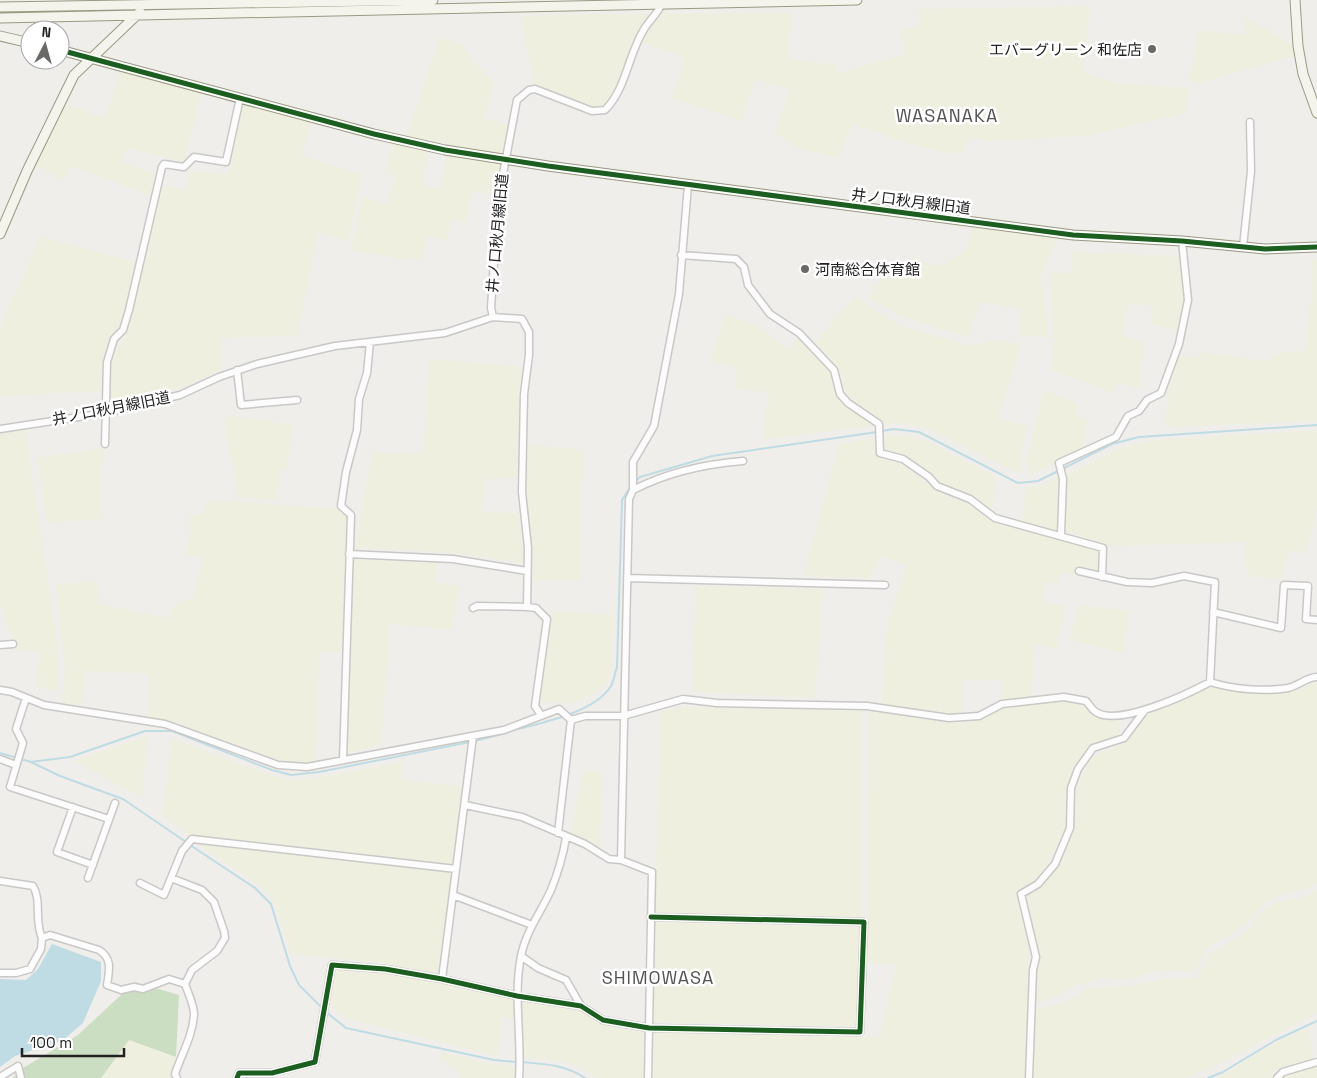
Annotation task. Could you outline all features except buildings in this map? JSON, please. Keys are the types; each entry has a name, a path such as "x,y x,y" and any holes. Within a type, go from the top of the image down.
{"main road":[{"path":"0,18 139,14 294,4 432,0"},
{"path":"0,7 148,2 294,4 857,0"},
{"path":"1295,0 1303,74 1317,113"},
{"path":"0,234 62,96 74,75 139,14 148,2"},
{"path":"0,36 20,41"},
{"path":"70,52 436,148 504,159"},
{"name":"井ノ口秋月線旧道","path":"504,159 1073,235 1182,241 1265,249 1317,247"}],"street":[{"path":"504,159 516,100 529,90 534,89 592,111 605,110 620,88 636,42 663,2"},
{"path":"105,444 107,362 114,339 123,330 129,310 162,167 164,164 184,167 194,157 226,162 240,98"},
{"path":"1243,247 1251,171 1250,122"},
{"name":"井ノ口秋月線旧道","path":"0,429 106,412 180,395 237,370 335,346 445,333 493,317 491,308 498,200 504,159"},
{"path":"621,860 629,499 633,490 633,462 654,426 679,294 688,185"},
{"path":"1060,534 1063,479 1059,464 1116,437 1128,416 1139,411 1147,400 1161,393 1179,344 1188,300 1182,241"},
{"path":"681,255 736,259 744,267 748,285 770,314 799,333 834,370 840,394 848,403 879,424 880,453 903,459 947,492 970,499 995,518 1060,534 1103,548 1102,576"},
{"path":"493,317 522,319 529,332 529,355 524,394 522,492 528,548 528,607 530,607"},
{"path":"343,760 348,554 351,515 341,506 346,472 357,430 359,399 367,373 370,342"},
{"path":"237,370 241,405 297,400"},
{"path":"633,490 647,482 711,464 743,461"},
{"path":"348,554 453,559 527,571"},
{"path":"1079,570 1127,582 1152,583 1184,576 1214,582 1210,682"},
{"path":"627,578 885,585"},
{"path":"1213,612 1281,628 1284,584 1308,586 1306,619 1317,620"},
{"path":"473,608 477,606 530,607 536,608 547,619 535,706 542,715"},
{"path":"0,645 13,644"},
{"path":"570,719 585,716 624,716 683,699 716,703 867,706 949,718 979,716 1002,704 1064,698 1086,700 1096,713 1111,716 1145,710 1185,695 1210,682 1224,687 1248,689 1288,688 1317,677"},
{"path":"0,690 44,705 165,724 278,765 307,768 504,730 559,709 570,719"},
{"path":"26,698 16,730 23,743 10,787 109,819"},
{"path":"1029,1078 1033,970 1036,957 1021,894 1038,884 1055,864 1070,828 1071,788 1078,770 1093,748 1124,738 1145,710"},
{"path":"558,833 570,719"},
{"path":"442,979 473,736"},
{"path":"0,759 16,764"},
{"path":"88,878 115,803"},
{"path":"465,805 522,817 566,838 585,844 609,858 621,860 652,872 648,1078"},
{"path":"73,807 56,852 93,865"},
{"path":"519,1078 518,996 521,956 532,925 551,889 566,838"},
{"path":"140,883 164,895 182,851 192,839 456,869"},
{"path":"171,878 202,890 214,902 225,938 217,951 192,970 185,984 194,1014 187,1046 180,1058 175,1074 177,1078"},
{"path":"0,881 33,886 37,893 38,923 42,938 41,949 30,969 16,973 0,973"},
{"path":"453,895 532,925"},
{"path":"236,1078 239,1073 272,1073 315,1062 332,965 385,969 442,979 518,996 581,1006 603,1020 649,1028 860,1032 864,922 651,917"},
{"path":"42,938 50,935 99,950 106,954 110,963 107,985 121,990 134,987 143,989 169,979 185,984"},
{"path":"521,956 538,968 566,980 581,1006"},
{"path":"1277,1078 1283,1072 1317,1062"},
{"path":"0,1077 18,1066 21,1078"}],"green space":[{"path":"1090,6 1083,73 1120,84 1188,88 1186,113 1086,136 989,141 969,137 964,154 944,152 914,145 852,124 839,158 801,149 774,133 790,89 755,80 741,121 671,98 685,58 641,42 647,29 661,13 792,14 788,59 838,65 836,74 905,54 899,31 921,24 917,9"},
{"path":"654,13 643,25 634,41 616,92 604,107 592,108 534,86 521,16"},
{"path":"1246,17 1295,47 1296,55 1202,82 1189,82 1198,30 1244,35"},
{"path":"440,37 462,45 474,62 495,83 484,118 509,125 503,155 407,136"},
{"path":"120,71 202,93 184,162 127,148 122,161 155,175 151,195 70,166 65,180 35,166 64,104 105,118"},
{"path":"243,104 311,122 302,156 362,174 348,241 318,232 297,336 221,338 221,370 179,389 153,391 110,404 112,359 128,331 162,185 186,190 190,171 228,175"},
{"path":"392,142 429,152 422,184 440,189 447,155 501,164 497,196 473,191 465,222 451,219 447,240 427,237 422,259 404,259 351,250 362,197 386,204 396,176 385,171"},
{"path":"973,227 1058,238 1041,276 1049,338 1019,335 1021,309 980,301 968,337 903,317 869,298 879,283 885,266 914,258 938,267 964,252"},
{"path":"41,237 136,262 126,310 108,345 104,362 102,391 0,396 0,330 8,307"},
{"path":"1073,252 1180,256 1186,299 1180,331 1150,324 1152,306 1127,304 1122,336 1144,342 1139,388 1116,382 1113,393 1052,370 1054,339 1049,273 1070,273"},
{"path":"1311,260 1317,260 1317,421 1166,427 1167,394 1178,357 1199,358 1200,352 1267,361 1282,352 1305,351 1311,299"},
{"path":"855,296 898,325 970,346 994,340 1021,343 998,420 1027,425 1020,463 1022,475 930,430 906,423 883,424 877,416 851,401 844,388 841,372 816,342"},
{"path":"725,315 754,324 788,350 799,336 832,373 836,390 844,405 873,425 763,440 768,392 734,389 736,367 711,361"},
{"path":"430,359 523,367 519,393 518,478 486,479 481,512 519,513 524,563 445,552 355,548 372,452 423,454"},
{"path":"1044,390 1078,403 1075,415 1087,419 1084,449 1030,475 1026,461"},
{"path":"226,416 292,424 287,468 281,470 276,500 239,497 226,435"},
{"path":"25,426 58,649 58,691 35,687 40,651 17,651 0,604 0,430"},
{"path":"1317,430 1317,507 1306,554 1288,550 1281,580 1247,576 1245,542 1110,546 1064,530 1068,473 1127,445 1158,440"},
{"path":"904,435 927,442 996,477 992,509 973,498 940,485 927,470 906,458 884,450 882,445 883,436"},
{"path":"876,438 875,455 903,465 945,497 968,504 1003,526 1025,529 1100,550 1098,572 1077,566 1074,575 1061,572 1058,583 1045,582 1042,602 1066,606 1056,648 1034,645 1032,698 1002,701 1001,680 962,680 962,714 947,715 881,705 887,626 907,565 881,556 870,578 803,576 839,444"},
{"path":"529,444 583,450 580,580 534,581 532,545 525,491"},
{"path":"104,448 99,494 103,519 47,523 37,458"},
{"path":"1060,476 1057,531 1022,521 1026,487 1038,486"},
{"path":"213,500 339,509 349,517 343,652 319,652 316,762 303,764 268,758 178,723 148,717 149,674 86,671 81,705 65,704 62,701 65,671 56,584 97,581 98,604 169,618 172,607 183,600 192,601 203,557 186,554 191,529 189,515 204,514 206,504"},
{"path":"353,558 437,563 434,582 459,586 452,630 390,624 381,745 348,753"},
{"path":"695,586 823,589 815,698 693,692"},
{"path":"1078,605 1130,611 1123,653 1070,640"},
{"path":"551,611 613,615 612,664 608,681 592,695 572,703 539,702"},
{"path":"1317,682 1317,883 1306,889 1286,893 1264,903 1245,925 1207,948 1198,968 1189,972 1159,970 1129,979 1100,978 1074,986 1057,997 1034,1003 1035,969 1038,958 1025,896 1037,888 1055,868 1073,832 1076,790 1092,757 1125,742 1148,714 1211,687 1234,692 1292,692"},
{"path":"1063,701 1086,704 1096,716 1118,718 1120,735 1091,745 1074,772 1069,786 1066,828 1047,865 1035,881 1018,893 1030,956 1025,1078 650,1078 652,1030 879,1038 896,965 866,963 869,711 960,723 983,719 1003,708"},
{"path":"680,707 862,711 861,919 655,913 660,712"},
{"path":"147,736 142,798 75,761"},
{"path":"172,739 288,780 315,778 402,762 401,780 464,786 454,860 450,865 189,835 162,815"},
{"path":"584,770 602,772 600,849 570,835"},
{"path":"193,841 453,872 440,974 382,963 291,954 273,900 259,885"},
{"path":"1317,890 1317,1013 1208,1069 1185,1078 1032,1078 1034,1009 1064,1003 1088,988 1130,986 1166,979 1197,978 1211,953 1246,932 1260,913 1274,903 1306,896"},
{"path":"655,922 860,927 857,1027 652,1022"},
{"path":"334,966 383,971 515,997 516,1019 502,1017 497,1056 344,1018 327,1003"},
{"path":"135,982 179,995 176,1057 129,1040 101,1078 13,1078 23,1068 78,1035"},
{"path":"522,998 579,1008 594,1019 615,1028 646,1030 644,1078 599,1078 570,1063 523,1057"},
{"path":"1308,1028 1314,1059 1276,1070 1273,1078 1217,1078 1277,1042"},
{"path":"129,1040 176,1057 173,1078 101,1078"},
{"path":"441,1052 485,1063 517,1067 516,1078 461,1078 457,1071 440,1058"},
{"path":"1317,1065 1317,1078 1281,1078 1283,1074"}],"water":[{"path":"52,944 101,962 101,981 83,1023 62,1041 15,1056 0,1067 0,979 26,980 38,969"}],"waterway":[{"path":"882,431 894,429 919,432 1018,483 1038,481 1112,444 1139,437 1317,425"},
{"path":"636,481 640,477 712,456 877,432"},
{"path":"506,732 578,711 603,696 611,686 617,667 622,500 631,486"},
{"path":"31,762 70,757 145,731 172,731 272,770 291,775 319,772 470,742"},
{"path":"475,741 502,734"},
{"path":"0,753 31,762 60,776 123,799 186,842"},
{"path":"190,845 255,888 271,904 290,966 299,985 323,1009"},
{"path":"326,1012 346,1028 494,1060 517,1062"},
{"path":"1208,1078 1223,1072 1276,1040 1317,1021"},
{"path":"522,1062 563,1068 585,1078"}],"cycle path":[{"path":"70,53 374,134 445,150 548,166 1073,235 1182,241 1265,249 1317,247"},
{"path":"237,1078 239,1073 272,1073 315,1062 332,965 385,969 442,979 517,996 581,1006 603,1020 649,1028 860,1032 864,922 651,917"}],"place":[{"name":"エバーグリーン 和佐店","path":"1152,49"},
{"name":"河南総合体育館","path":"805,269"}],"district":[{"name":"WASANAKA","path":"947,115"},
{"name":"SHIMOWASA","path":"658,977"}]}
